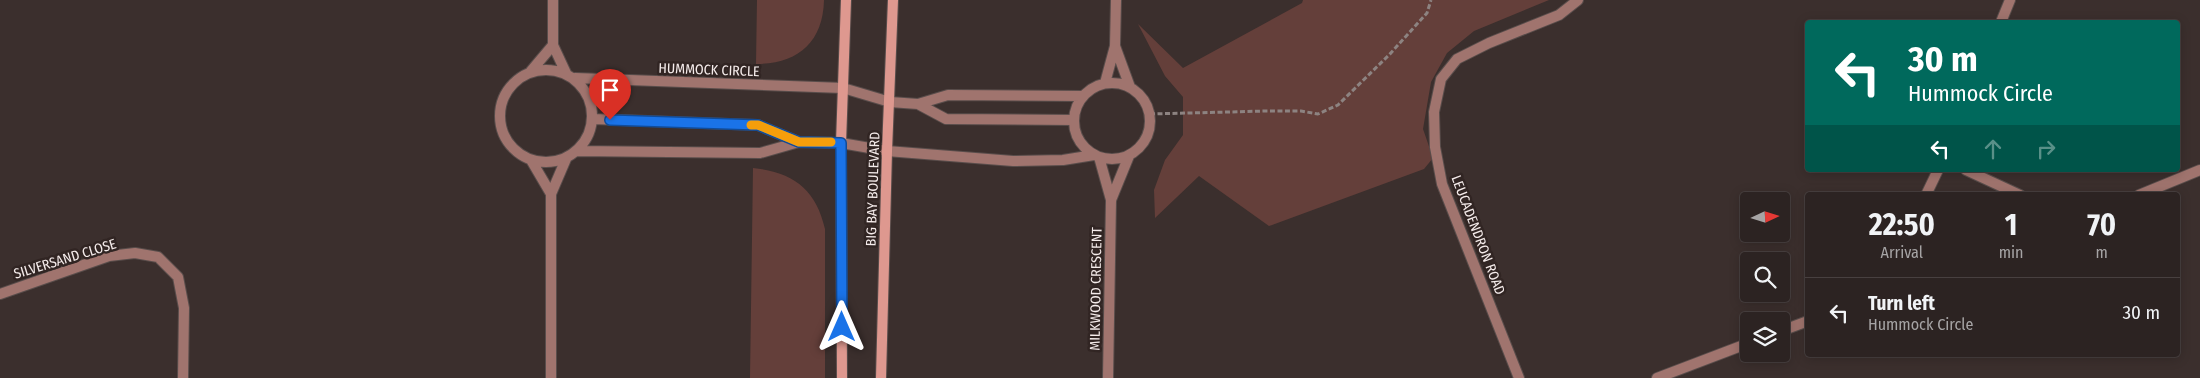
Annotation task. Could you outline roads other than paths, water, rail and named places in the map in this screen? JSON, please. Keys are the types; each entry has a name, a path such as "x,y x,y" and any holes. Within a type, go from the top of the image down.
{"street":[{"path":"553,0 552,45 570,75 589,96 593,119 588,137 577,151 566,158 549,163 532,160 515,151 503,134 499,116 503,97 514,80 531,71 549,68 570,75"},
{"path":"842,378 841,143 846,0"},
{"name":"BIG BAY BOULEVARD","path":"882,378 887,150 893,0"},
{"path":"1105,83 1115,46 1116,0"},
{"name":"LEUCADENDRON ROAD","path":"1519,378 1442,184 1435,146 1434,112 1441,79 1457,59 1489,43 1559,15 1578,0"},
{"path":"2002,20 2010,0"},
{"path":"531,71 552,45"},
{"path":"1115,46 1130,87"},
{"name":"HUMMOCK CIRCLE","path":"570,75 843,88 890,102 918,104"},
{"path":"577,151 760,153 799,142 841,143 887,150 1013,161 1063,160 1096,156 1119,159 1129,156 1142,146 1150,130 1150,114 1143,98 1130,87 1118,83 1105,83 1093,88 1083,96 1076,107 1074,120 1079,140 1096,156"},
{"path":"918,104 948,95 1083,96"},
{"path":"918,104 946,118 1074,120"},
{"path":"593,119 758,125 799,142"},
{"name":"MILKWOOD CRESCENT","path":"1096,156 1111,200 1108,378"},
{"name":"MILKWOOD CRESCENT","path":"1111,200 1129,156"},
{"path":"551,378 551,194 566,158"},
{"path":"532,160 551,194"},
{"path":"2146,192 2200,170"},
{"path":"1927,192 1937,172"},
{"path":"1970,172 2014,192"},
{"name":"SILVERSAND CLOSE","path":"0,294 109,256 135,253 158,257 178,277 184,308 183,378"},
{"path":"1790,328 1805,323"},
{"path":"1658,378 1740,346"}]}
